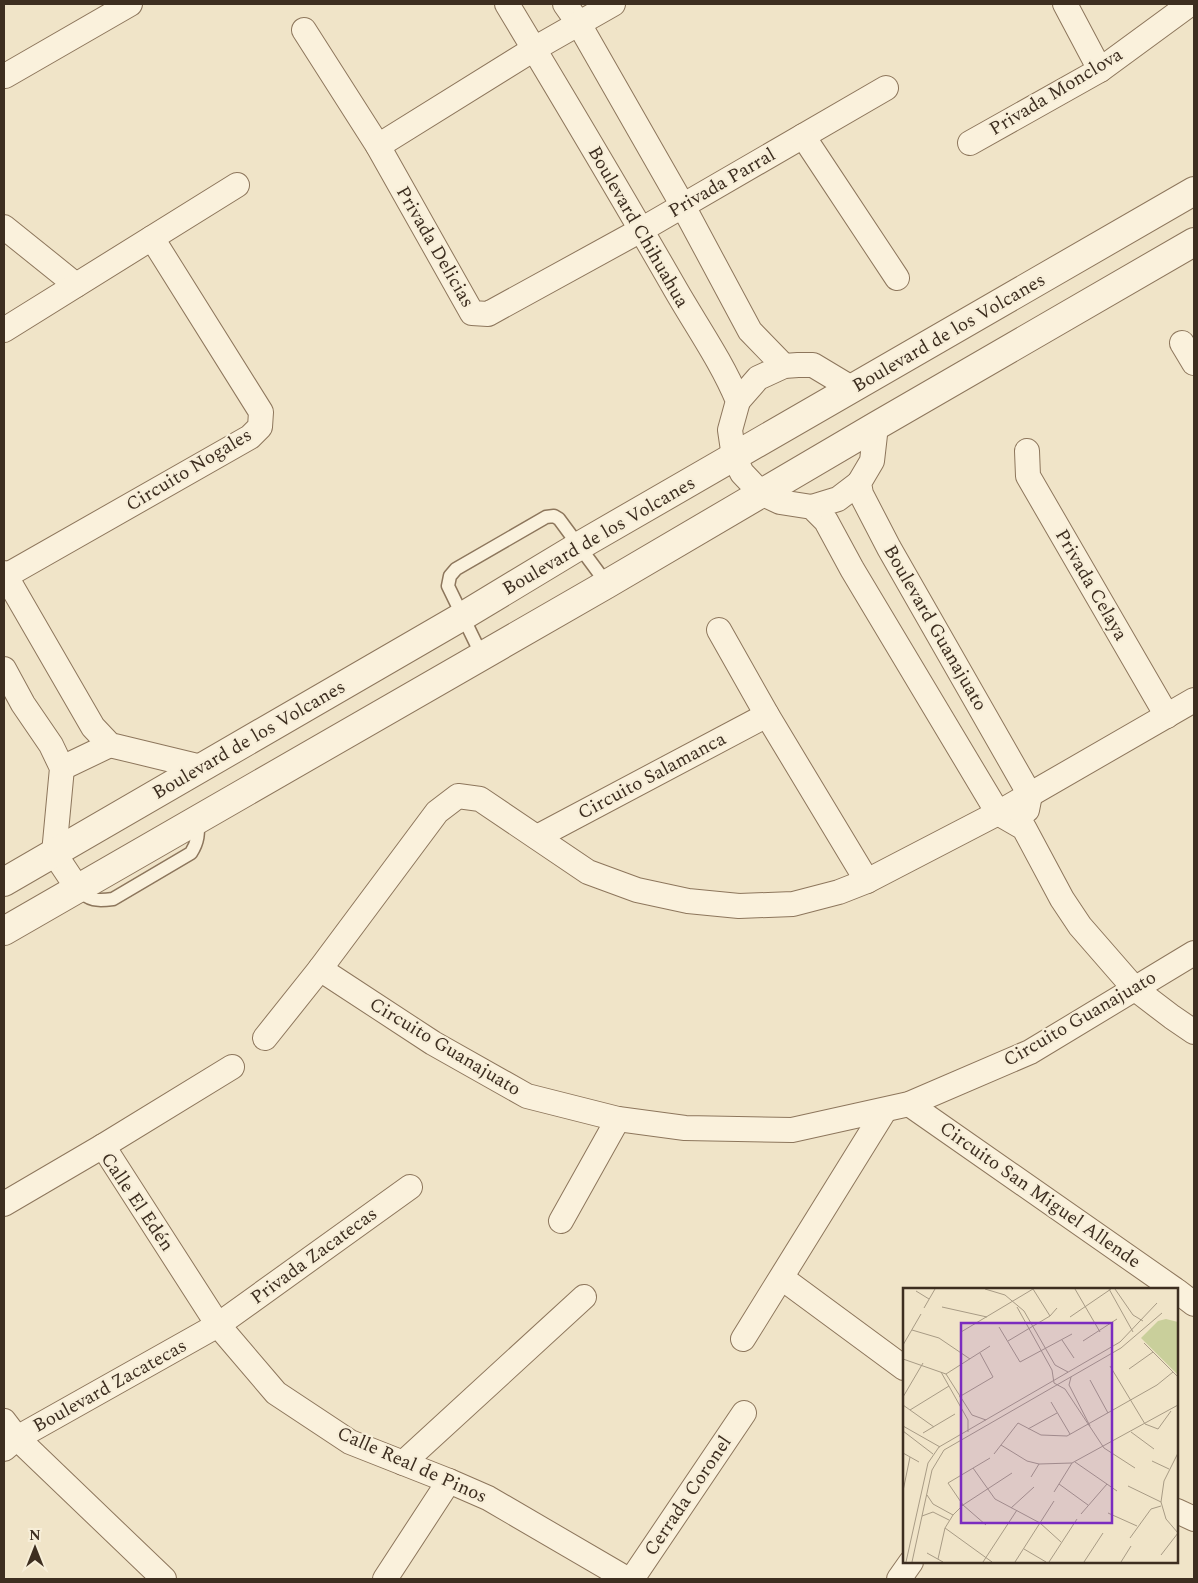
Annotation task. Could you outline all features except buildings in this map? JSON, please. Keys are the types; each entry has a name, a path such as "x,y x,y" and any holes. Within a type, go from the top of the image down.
{"street":[{"path":"5,76 130,4"},
{"name":"Boulevard Chihuahua","path":"507,4 691,317 727,374 738,401"},
{"path":"565,4 682,206 750,331 784,366"},
{"path":"378,146 534,49 613,4"},
{"path":"1065,4 1100,70"},
{"name":"Privada Monclova","path":"970,143 1100,70 1190,4"},
{"name":"Privada Delicias","path":"304,30 378,146 472,314 488,314 641,230"},
{"name":"Privada Parral","path":"641,230 886,88"},
{"path":"803,136 897,278"},
{"path":"4,330 237,185"},
{"name":"Boulevard de los Volcanes","path":"4,882 579,546 1194,191"},
{"path":"4,227 76,285"},
{"name":"Circuito Nogales","path":"4,575 250,437 260,427 261,412 152,238"},
{"path":"4,931 607,584 1194,242"},
{"path":"853,389 813,366 798,364 784,366 758,378 738,401 730,430 734,457 742,473 761,493 780,502 812,507 838,499 860,483 872,461 876,426"},
{"name":"Privada Celaya","path":"1027,451 1028,476 1167,716"},
{"name":"Boulevard Guanajuato","path":"860,483 861,494 889,548 1030,795"},
{"name":"Boulevard Guanajuato","path":"812,507 826,521 852,569 998,814"},
{"path":"4,575 93,727 110,745 201,767"},
{"path":"719,630 767,715 867,881"},
{"path":"4,669 62,768 54,853 78,889"},
{"path":"265,1038 320,969 437,812 458,796 480,799 588,872 637,890 688,901 739,906 794,904 839,892 867,881 998,814 1194,700"},
{"name":"Circuito Salamanca","path":"537,837 767,715"},
{"path":"62,768 110,745"},
{"path":"1024,828 1030,795"},
{"path":"998,814 1024,828 1062,899 1080,926 1134,988 1194,1032"},
{"name":"Circuito Guanajuato","path":"320,969 433,1043 527,1096 618,1119 685,1128 792,1130 909,1104 1030,1052 1194,953"},
{"path":"103,1146 232,1067"},
{"name":"Circuito San Miguel Allende","path":"909,1104 1165,1287"},
{"path":"743,1338 885,1110"},
{"path":"561,1220 618,1119"},
{"name":"Calle El Edén","path":"4,1204 103,1146 218,1325"},
{"name":"Privada Zacatecas","path":"218,1325 410,1187"},
{"path":"782,1278 903,1367"},
{"name":"Circuito San Miguel Allende","path":"1178,1295 1194,1304"},
{"path":"402,1463 584,1297"},
{"name":"Boulevard Zacatecas","path":"8,1436 218,1325"},
{"name":"Calle Real de Pinos","path":"218,1325 276,1392 350,1442 488,1498 627,1579"},
{"name":"Cerrada Coronel","path":"632,1579 744,1413"},
{"path":"8,1436 164,1579"},
{"path":"385,1579 449,1481"},
{"path":"1178,1511 1194,1519"},
{"path":"899,1579 909,1563"}],"lane":[{"path":"482,656 448,586 450,576 456,569 546,517 554,516 559,519 607,584"}]}
